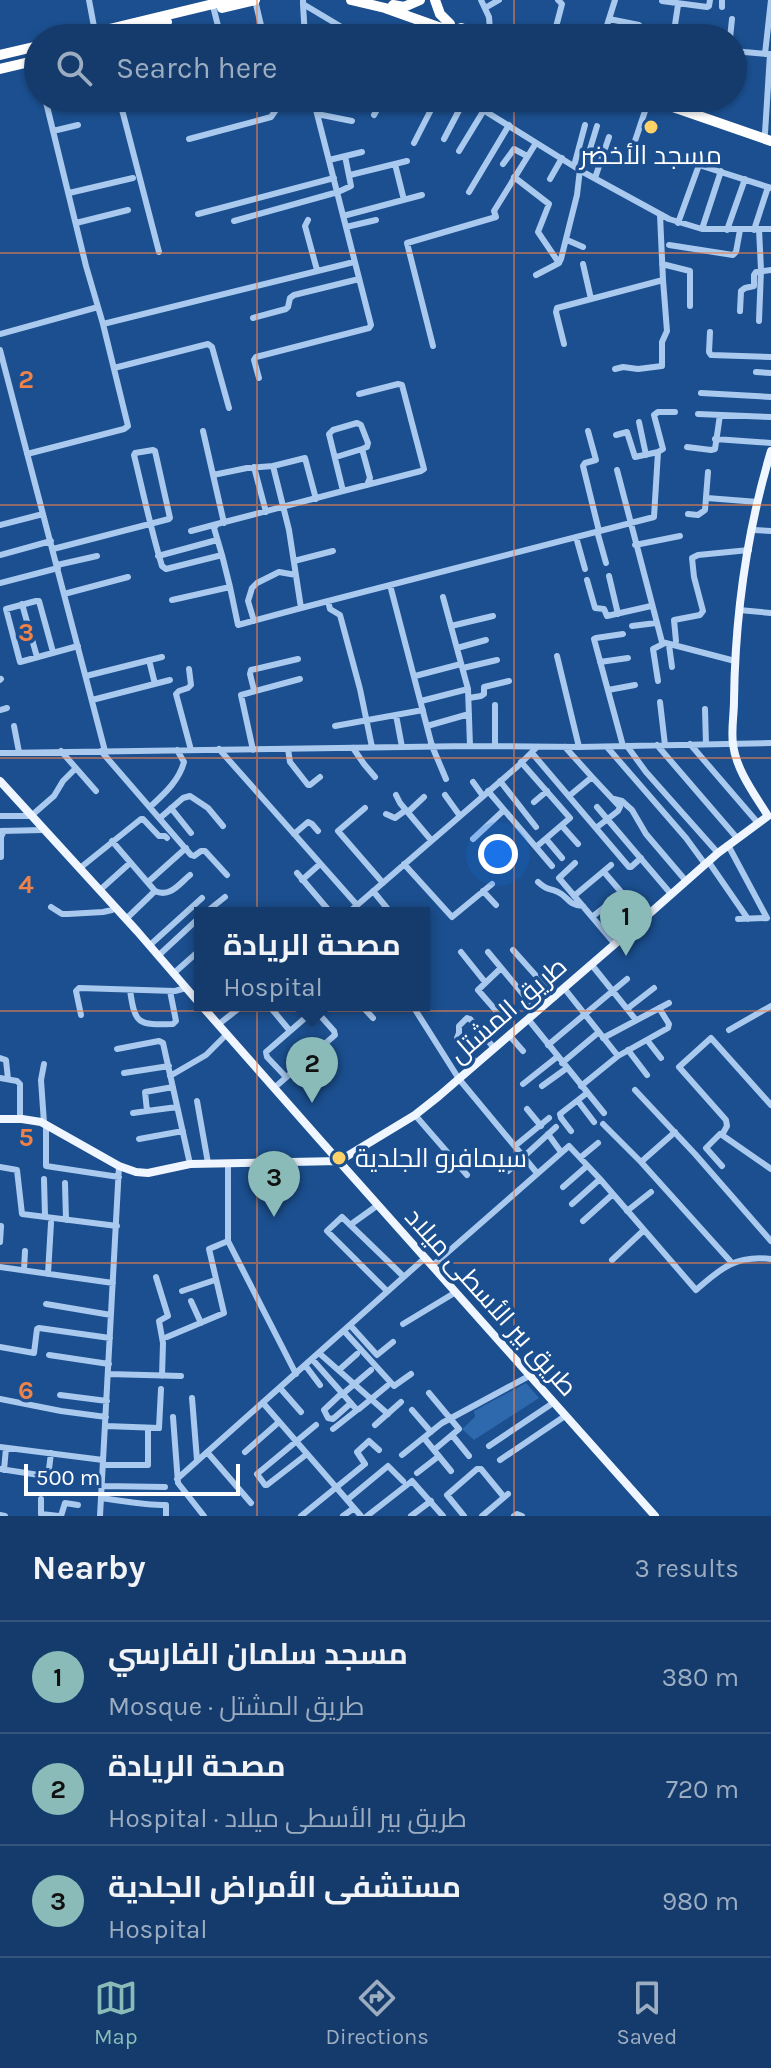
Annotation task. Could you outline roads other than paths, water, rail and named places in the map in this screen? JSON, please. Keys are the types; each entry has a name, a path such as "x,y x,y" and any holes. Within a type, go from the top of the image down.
{"highway":[{"path":"130,24 230,0"},
{"path":"160,24 255,0"},
{"path":"351,0 435,24"},
{"path":"378,0 450,24"},
{"path":"393,5 404,7 420,0"},
{"path":"435,0 440,14 450,24"},
{"path":"0,55 24,50"},
{"path":"0,69 24,63"},
{"path":"697,112 769,137"}],"main road":[{"path":"770,819 742,771 733,743 739,610 758,502 771,451"},
{"name":"طريق بير الأسطى ميلاد","path":"0,781 194,997"},
{"name":"طريق المشتل","path":"228,1163 338,1160 415,1115 555,997 706,863 758,823 770,819"},
{"name":"طريق بير الأسطى ميلاد","path":"207,1011 655,1516"},
{"path":"0,1119 20,1118 45,1124 119,1166 142,1173 190,1164 228,1163"}],"street":[{"path":"89,0 94,24"},
{"path":"255,0 261,24"},
{"path":"481,0 490,24"},
{"path":"485,8 499,0"},
{"path":"557,24 562,4 558,0"},
{"path":"607,24 615,0"},
{"path":"662,1 708,7 710,0"},
{"path":"769,137 771,0"},
{"path":"303,2 334,24"},
{"path":"303,2 304,24"},
{"path":"675,24 678,5"},
{"path":"214,10 218,24"},
{"path":"609,19 634,24"},
{"path":"731,24 732,19"},
{"path":"747,52 769,54"},
{"path":"27,454 126,428 128,424 48,112"},
{"path":"123,112 159,252"},
{"path":"189,139 271,117 274,112"},
{"path":"414,143 430,112"},
{"path":"444,139 460,112"},
{"path":"459,151 483,112"},
{"path":"487,112 579,169 678,223 702,229 771,229"},
{"path":"628,162 644,112"},
{"path":"259,378 254,360 256,357 369,328 371,322 317,114 352,121"},
{"path":"53,131 78,125"},
{"path":"469,192 509,125"},
{"path":"536,275 559,263 567,240 577,195 580,143 585,125"},
{"path":"579,169 591,147 597,126"},
{"path":"595,178 609,137"},
{"path":"433,346 407,243 496,217 494,211 536,143"},
{"path":"580,143 591,147"},
{"path":"503,164 514,149 527,156"},
{"path":"329,160 362,152"},
{"path":"234,221 351,186 345,156"},
{"path":"550,179 562,158"},
{"path":"350,175 407,161"},
{"path":"395,164 404,200"},
{"path":"678,223 701,164 769,187 756,230 761,270 759,321"},
{"path":"702,229 721,171"},
{"path":"514,177 549,204 538,232 559,263"},
{"path":"69,193 133,178"},
{"path":"198,214 334,178"},
{"path":"727,230 745,179"},
{"path":"343,216 422,195"},
{"path":"76,223 128,210"},
{"path":"615,369 662,366 662,342 667,331 660,215"},
{"path":"308,220 306,230 317,270"},
{"path":"346,227 376,220"},
{"path":"669,245 733,255 740,230"},
{"path":"567,240 583,247"},
{"path":"103,324 354,262"},
{"path":"583,264 591,299"},
{"path":"662,264 690,271 690,306"},
{"path":"740,311 740,293 754,286 755,273 771,270"},
{"path":"253,318 286,309 294,295 359,279"},
{"path":"564,344 556,308 663,280"},
{"path":"0,334 98,307"},
{"path":"710,332 711,355 771,357"},
{"path":"114,368 208,344 212,347 229,408"},
{"path":"0,350 103,751 193,856 205,851 227,875"},
{"path":"756,372 771,373"},
{"path":"191,531 421,471 424,467 402,385 359,394"},
{"path":"701,393 771,397"},
{"path":"616,435 627,432 635,457 658,452 663,448 654,415 658,412 675,412"},
{"path":"698,414 771,417"},
{"path":"687,447 713,450 720,415"},
{"path":"639,422 646,455"},
{"path":"336,457 367,447 361,425 357,423 329,434 343,491"},
{"path":"203,431 220,524"},
{"path":"588,431 596,460 583,466 606,563"},
{"path":"715,439 771,443"},
{"path":"362,449 370,478 367,485"},
{"path":"0,555 52,545 151,523 169,519 153,450 134,455 151,523 158,556 162,566 166,569 222,555"},
{"path":"220,524 214,528 238,625 656,515 658,452"},
{"path":"213,475 305,458 316,499"},
{"path":"273,466 301,608"},
{"path":"254,467 266,512"},
{"path":"617,470 656,623 669,643"},
{"path":"688,514 704,512 708,472"},
{"path":"707,498 758,502"},
{"path":"0,525 43,514"},
{"path":"753,530 771,531"},
{"path":"635,545 680,536"},
{"path":"576,537 585,569"},
{"path":"158,556 217,540"},
{"path":"672,667 669,643 674,620 703,611 692,558 749,550"},
{"path":"294,561 333,551"},
{"path":"0,583 97,556"},
{"path":"254,621 248,601 252,588 279,572 296,575"},
{"path":"609,576 618,614"},
{"path":"64,594 128,577"},
{"path":"587,580 595,608 604,609 609,616 651,606"},
{"path":"390,585 432,746 446,779"},
{"path":"172,600 230,587"},
{"path":"443,597 468,689 470,746"},
{"path":"53,652 39,601 7,608 5,611 17,658 21,662 78,646"},
{"path":"328,601 330,609 340,615 356,670 372,747"},
{"path":"22,604 37,657"},
{"path":"739,610 771,613"},
{"path":"451,626 493,616"},
{"path":"632,626 656,623"},
{"path":"623,634 594,638 625,746 718,853"},
{"path":"457,648 486,640"},
{"path":"658,681 653,649 669,643 735,661"},
{"path":"557,656 579,747"},
{"path":"86,676 162,657"},
{"path":"600,662 628,658"},
{"path":"254,690 251,670 298,659"},
{"path":"149,660 155,684"},
{"path":"415,676 497,660"},
{"path":"189,669 191,685 176,694 191,750"},
{"path":"253,750 241,696 300,679"},
{"path":"92,700 170,680"},
{"path":"469,698 484,694 484,687 509,681"},
{"path":"608,690 635,685"},
{"path":"421,701 468,689"},
{"path":"660,702 661,745 737,838"},
{"path":"495,705 495,746"},
{"path":"705,709 706,744"},
{"path":"335,726 423,710"},
{"path":"427,726 469,714"},
{"path":"396,715 402,747"},
{"path":"14,726 19,752"},
{"path":"0,753 432,746 495,746 534,750 771,743"},
{"path":"690,744 758,823"},
{"path":"565,747 619,806 608,820 596,828"},
{"path":"607,747 686,838 748,919"},
{"path":"353,748 375,777"},
{"path":"219,749 357,905"},
{"path":"288,749 290,762 308,785 320,777"},
{"path":"150,807 181,774 184,762 177,750"},
{"path":"355,907 534,750"},
{"path":"534,750 629,867 641,858"},
{"path":"61,751 96,791"},
{"path":"521,762 569,816 562,826 536,847"},
{"path":"0,816 31,816 54,796 76,768"},
{"path":"569,796 592,777"},
{"path":"500,781 536,827"},
{"path":"473,782 504,810 552,866"},
{"path":"534,802 547,791"},
{"path":"396,795 431,840"},
{"path":"445,795 460,816"},
{"path":"160,818 183,798 194,797 223,826"},
{"path":"386,814 395,818 424,797"},
{"path":"614,799 622,801 632,810 646,834 686,881"},
{"path":"597,807 671,894"},
{"path":"171,808 191,833"},
{"path":"365,808 339,829 339,833 383,883"},
{"path":"473,839 504,810"},
{"path":"80,868 141,819 159,836 167,838"},
{"path":"294,834 308,822 318,831"},
{"path":"562,826 578,844"},
{"path":"1,857 2,831 44,830"},
{"path":"546,839 562,858"},
{"path":"112,841 155,891 167,893 190,875"},
{"path":"728,845 769,918 738,919"},
{"path":"148,882 186,848"},
{"path":"100,890 130,863"},
{"path":"575,863 559,878 615,944"},
{"path":"302,880 320,864"},
{"path":"404,864 450,916 455,917 492,884"},
{"path":"574,896 611,865"},
{"path":"604,872 629,901"},
{"path":"297,873 326,907"},
{"path":"538,882 547,890 557,891 571,904 583,906"},
{"path":"126,919 155,891"},
{"path":"373,891 386,907"},
{"path":"483,891 496,905"},
{"path":"592,917 622,893"},
{"path":"212,907 225,897"},
{"path":"150,945 202,898"},
{"path":"51,907 68,914 109,912 114,907"},
{"path":"159,955 194,923"},
{"path":"513,950 555,997"},
{"path":"461,952 485,982"},
{"path":"488,952 537,1011"},
{"path":"174,973 194,955"},
{"path":"591,964 636,1020"},
{"path":"498,1013 478,992 501,968"},
{"path":"548,1045 627,979"},
{"path":"81,1015 76,991 79,988 170,991 186,988"},
{"path":"564,988 618,1056"},
{"path":"627,1009 654,988"},
{"path":"130,990 136,1018 150,1025 173,1024 176,1021 170,991"},
{"path":"523,1084 562,1063 601,1035 669,1003"},
{"path":"729,1030 771,1006"},
{"path":"581,1086 618,1056 669,1026 659,1008"},
{"path":"219,1024 235,1011"},
{"path":"273,1011 290,1031"},
{"path":"367,1011 373,1018"},
{"path":"416,1011 459,1079 537,1173"},
{"path":"274,1088 336,1033 317,1012 312,1012 266,1054 286,1077"},
{"path":"476,1063 457,1038 459,1026 467,1018 494,1048"},
{"path":"528,1019 604,1113"},
{"path":"170,1076 197,1061 227,1034"},
{"path":"509,1035 523,1051"},
{"path":"722,1166 706,1148 727,1126 726,1120 679,1067 711,1038 771,1105"},
{"path":"647,1040 661,1058"},
{"path":"117,1049 159,1041 163,1043 190,1164"},
{"path":"628,1050 647,1075"},
{"path":"0,1058 6,1060 4,1079 20,1084 20,1118"},
{"path":"542,1086 562,1063"},
{"path":"44,1064 41,1080 46,1166 119,1177"},
{"path":"124,1073 169,1066"},
{"path":"147,1111 145,1092 173,1087"},
{"path":"635,1090 771,1241"},
{"path":"571,1131 560,1114 587,1093"},
{"path":"197,1101 208,1163"},
{"path":"578,1101 594,1122"},
{"path":"133,1113 177,1107"},
{"path":"527,1109 541,1126"},
{"path":"415,1115 467,1175"},
{"path":"515,1146 549,1118"},
{"path":"603,1124 732,1263"},
{"path":"508,1171 556,1127"},
{"path":"711,1130 771,1169"},
{"path":"139,1139 183,1131"},
{"path":"641,1162 675,1132"},
{"path":"548,1134 561,1152"},
{"path":"581,1157 598,1143"},
{"path":"432,1266 570,1146 696,1290 732,1263 750,1258 771,1259"},
{"path":"228,1163 228,1241 296,1374"},
{"path":"100,1516 119,1166"},
{"path":"563,1187 587,1166"},
{"path":"0,1167 17,1170 20,1213 117,1226"},
{"path":"44,1179 45,1216"},
{"path":"572,1204 600,1179"},
{"path":"65,1183 66,1220"},
{"path":"627,1211 651,1192"},
{"path":"583,1221 613,1194"},
{"path":"350,1225 378,1205"},
{"path":"385,1289 327,1231 342,1217 401,1274"},
{"path":"48,1274 51,1223"},
{"path":"0,1242 1,1226"},
{"path":"612,1260 644,1230"},
{"path":"167,1337 224,1313 209,1249 228,1241"},
{"path":"24,1270 25,1251"},
{"path":"177,1479 425,1258"},
{"path":"0,1267 113,1283"},
{"path":"156,1277 168,1316 159,1321 163,1343 162,1376"},
{"path":"182,1291 215,1280"},
{"path":"403,1324 456,1292"},
{"path":"191,1301 201,1323"},
{"path":"46,1304 111,1315"},
{"path":"350,1325 377,1355 393,1342"},
{"path":"0,1347 34,1353 39,1328 110,1338"},
{"path":"344,1331 394,1386 411,1374"},
{"path":"319,1353 388,1414"},
{"path":"339,1370 357,1354"},
{"path":"49,1355 109,1364"},
{"path":"312,1359 357,1410 333,1429"},
{"path":"305,1365 320,1385"},
{"path":"351,1403 333,1419 328,1418 324,1410 371,1370"},
{"path":"108,1374 181,1376"},
{"path":"402,1455 450,1419 529,1376"},
{"path":"359,1409 387,1386"},
{"path":"280,1388 301,1412"},
{"path":"106,1426 160,1426 161,1389"},
{"path":"417,1473 459,1429 429,1393"},
{"path":"60,1395 107,1401"},
{"path":"192,1398 197,1460"},
{"path":"0,1399 106,1417"},
{"path":"375,1425 401,1402"},
{"path":"263,1403 354,1508 369,1515 410,1482 415,1482 443,1516"},
{"path":"489,1446 553,1403"},
{"path":"412,1410 431,1432"},
{"path":"500,1460 565,1416"},
{"path":"173,1417 177,1479 204,1516"},
{"path":"245,1452 279,1422"},
{"path":"307,1454 265,1485 257,1473 316,1425"},
{"path":"51,1453 46,1474 2,1469 3,1447 51,1453 103,1462 148,1465 148,1428"},
{"path":"452,1435 469,1456"},
{"path":"424,1438 451,1471"},
{"path":"301,1516 365,1464 357,1451 369,1441 379,1450"},
{"path":"207,1452 251,1503"},
{"path":"347,1500 388,1466 403,1481"},
{"path":"464,1516 447,1495 477,1469 481,1469 506,1495 482,1516"},
{"path":"102,1486 165,1487"},
{"path":"101,1498 166,1505 166,1516"},
{"path":"41,1499 41,1514 60,1516 65,1503 78,1505"},
{"path":"411,1516 431,1501"},
{"path":"144,1505 144,1516"},
{"path":"343,1516 354,1508"},
{"path":"514,1516 522,1516"}],"place":[{"name":"مسجد الأخضر","path":"651,127"},
{"name":"مسجد سلمان الفارسي","path":"626,956"},
{"name":"مصحة الريادة","path":"312,1103"},
{"name":"سيمافرو الجلدية","path":"339,1158"},
{"name":"مستشفى الأمراض الجلدية","path":"274,1217"}]}
